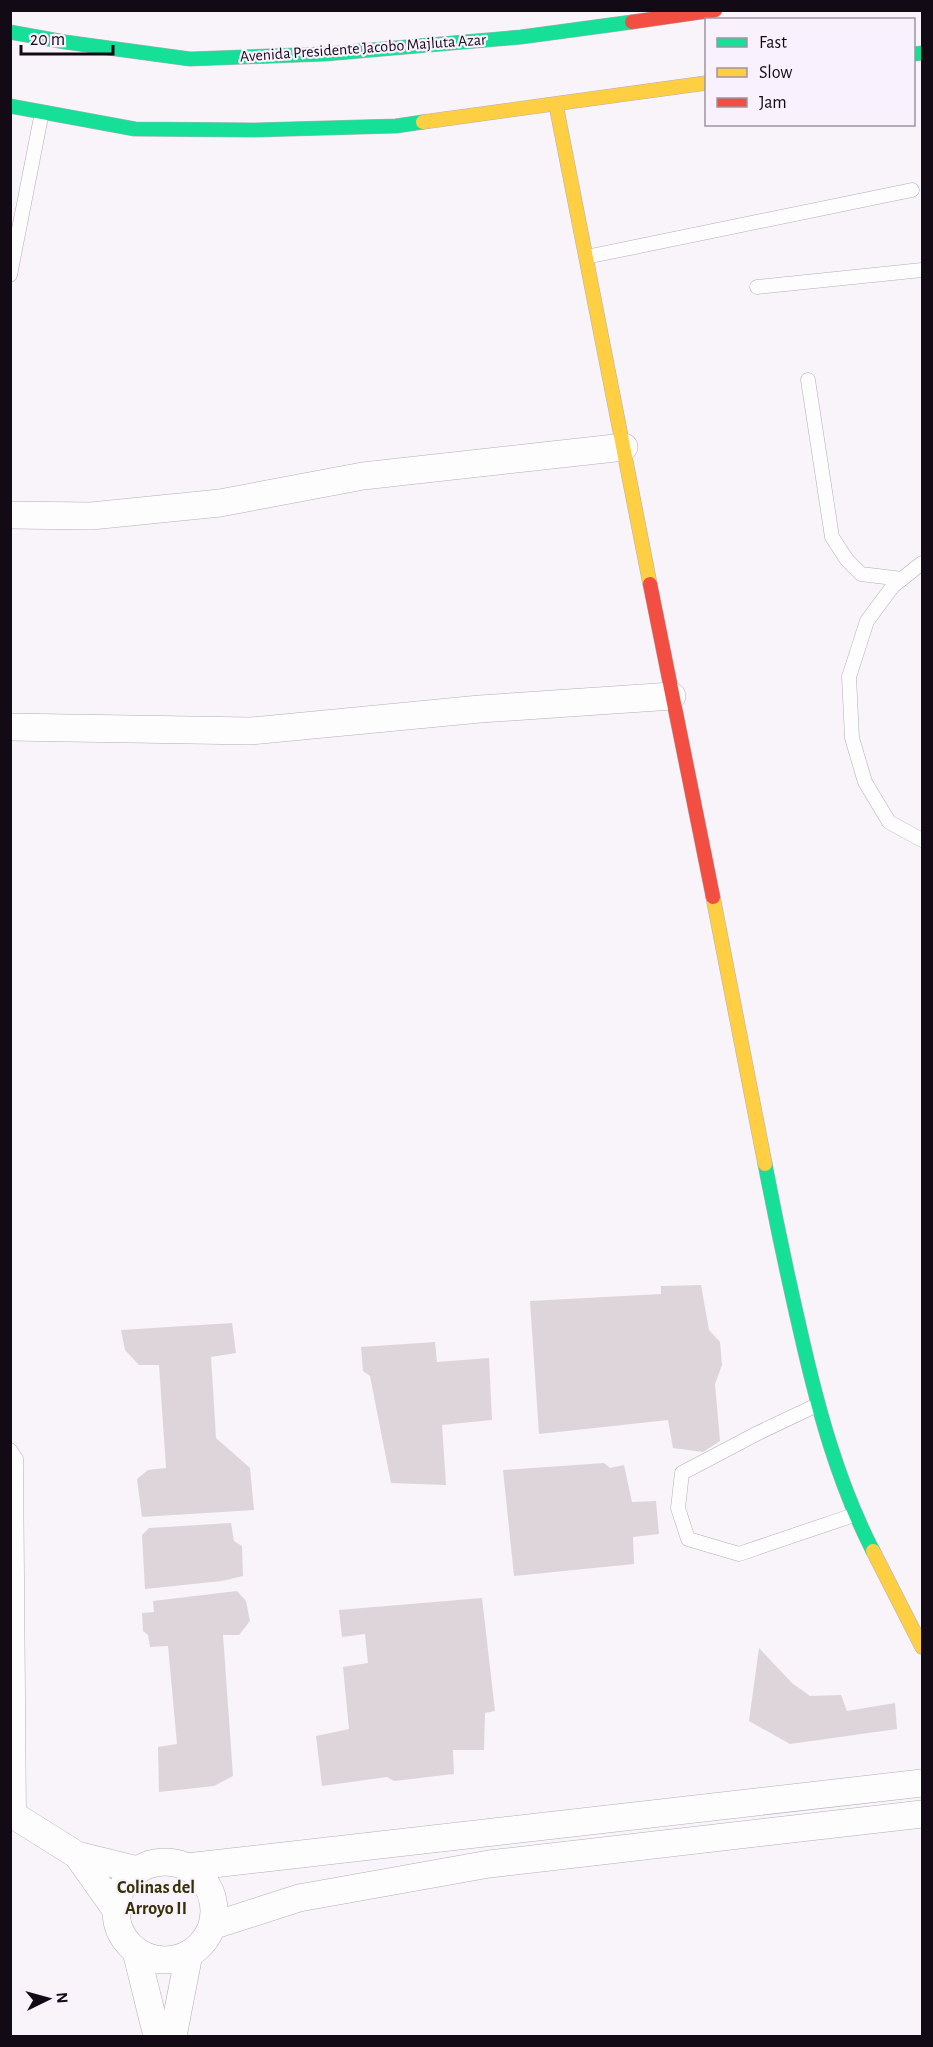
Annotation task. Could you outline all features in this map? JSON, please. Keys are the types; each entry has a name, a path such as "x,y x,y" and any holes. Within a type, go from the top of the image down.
{"street":[{"name":"Avenida Presidente Jacobo Majluta Azar","path":"10,32 190,59 325,54 521,37 715,10"},
{"path":"10,106 135,129 255,130 396,126 705,84"},
{"path":"556,105 735,1003 782,1252 817,1405 854,1515 922,1647"},
{"path":"10,515 91,516 220,503 363,476 624,447"},
{"path":"10,727 251,731 480,709 672,696"},
{"path":"187,1867 922,1783"},
{"path":"212,1926 299,1898 489,1864 922,1814"},
{"path":"15,1815 77,1855 138,1870"},
{"path":"77,1855 116,1910"},
{"path":"170,1862 187,1867 200,1877 212,1895 214,1915 207,1937 189,1954 168,1961 156,1960 136,1951 121,1933 116,1910 123,1887 138,1870 154,1863 170,1862"},
{"path":"136,1951 157,2037"},
{"path":"173,2037 189,1954"}],"lane":[{"path":"10,275 42,112"},
{"path":"586,257 912,190"},
{"path":"757,287 922,270"},
{"path":"808,380 832,537 847,560 861,574 902,579"},
{"path":"922,563 893,586 867,621 849,677 852,738 866,782 889,822 922,840"},
{"path":"817,1405 682,1473 678,1508 688,1539 739,1554 854,1515"},
{"path":"10,1450 16,1459 15,1815"}],"building":[{"path":"701,1285 709,1330 720,1342 722,1365 715,1384 720,1441 703,1452 673,1448 668,1420 539,1434 530,1301 661,1294 661,1286"},
{"path":"232,1323 236,1353 211,1357 216,1438 250,1468 254,1510 142,1517 137,1479 148,1470 166,1468 159,1365 139,1365 125,1350 121,1330"},
{"path":"435,1342 437,1362 489,1358 492,1420 442,1425 446,1485 391,1483 370,1376 363,1371 361,1347"},
{"path":"604,1463 610,1468 624,1465 632,1502 656,1501 659,1534 633,1537 634,1564 514,1576 503,1470"},
{"path":"231,1523 234,1541 242,1546 243,1576 222,1581 145,1589 142,1535 149,1528"},
{"path":"237,1591 246,1601 250,1621 239,1635 223,1635 233,1776 214,1786 159,1792 158,1747 177,1744 168,1646 150,1647 148,1635 143,1631 142,1613 154,1612 153,1601"},
{"path":"482,1598 495,1711 485,1713 484,1750 453,1750 454,1774 394,1781 387,1777 322,1786 316,1736 349,1729 343,1667 368,1663 365,1634 342,1637 339,1610"},
{"path":"759,1648 792,1683 810,1696 841,1695 847,1711 895,1703 897,1729 790,1744 749,1721"}],"traffic: fast":[{"path":"10,32 190,59 325,54 521,37 632,22"},
{"path":"915,54 922,53"},
{"path":"10,106 135,129 255,130 396,126 423,122"},
{"path":"765,1164 796,1313 822,1418 849,1499 873,1551"}],"traffic: slow":[{"path":"423,122 705,83"},
{"path":"556,105 650,584"},
{"path":"713,897 765,1164"},
{"path":"873,1551 922,1647"}],"traffic: jam":[{"path":"632,22 715,10"},
{"path":"650,584 713,897"}],"district":[{"name":"Colinas del Arroyo II","path":"156,1898"}]}
